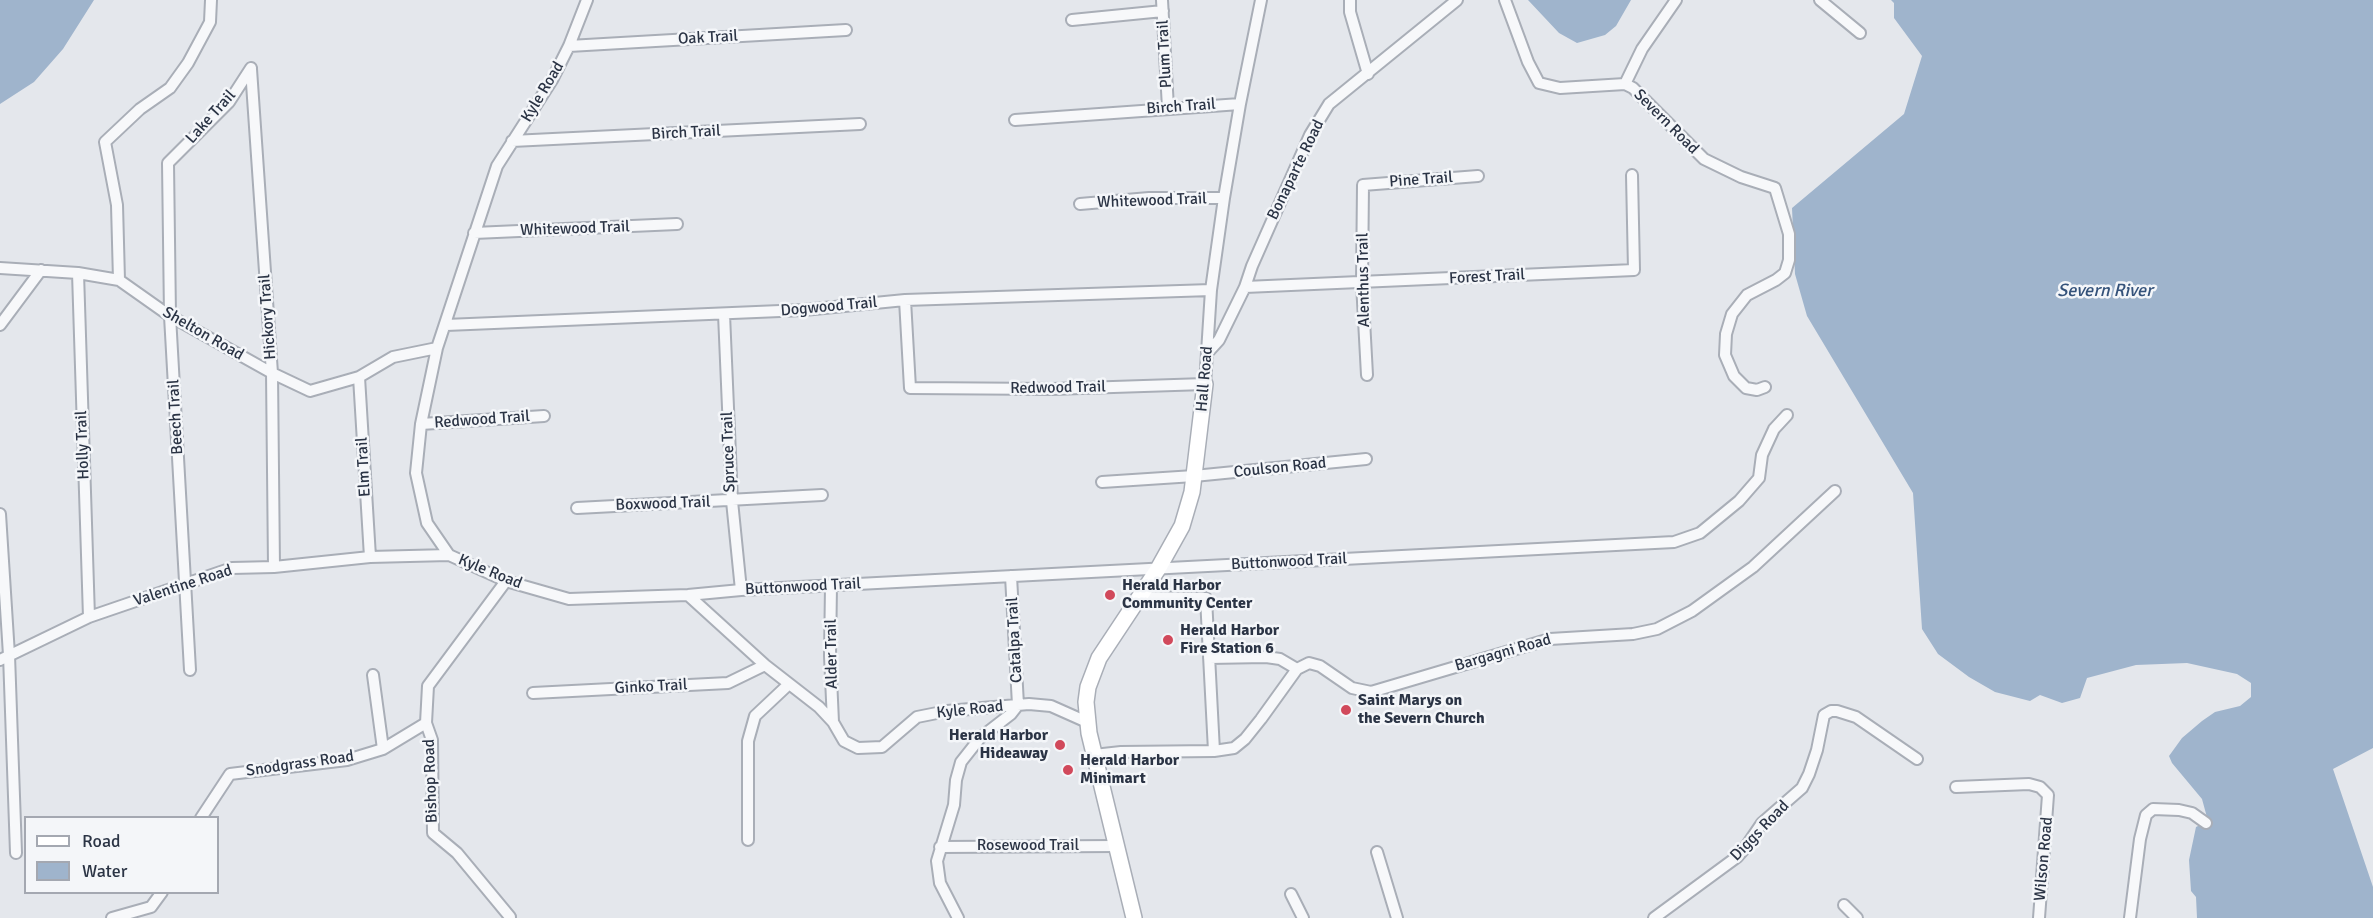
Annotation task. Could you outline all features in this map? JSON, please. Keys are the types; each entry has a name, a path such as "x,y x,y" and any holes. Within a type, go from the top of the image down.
{"street":[{"path":"0,268 78,273 119,280 117,205 105,142 140,109 170,88 188,63 210,22 211,0"},
{"name":"Kyle Road","path":"587,0 569,46 552,80 497,166 437,348 421,424 416,473 427,523 449,555 506,581 569,599 688,595 765,665 819,707 834,722 844,741 858,748 882,747 917,717 947,711 1018,705 1051,706 1088,728"},
{"name":"Hall Road","path":"1134,918 1088,728 1086,702 1093,670 1123,619 1158,569 1182,526 1189,506 1205,384 1211,290 1224,198 1261,0"},
{"path":"1350,0 1350,12 1368,74"},
{"name":"Bonaparte Road","path":"1208,352 1219,340 1245,287 1252,266 1310,135 1329,104 1457,0"},
{"name":"Severn Road","path":"1505,0 1535,79 1545,86 1568,88 1625,84 1640,93 1704,159 1741,177 1775,188 1789,234 1789,260 1785,273 1747,295 1732,314 1726,334 1725,355 1734,376 1746,388 1757,390 1765,387"},
{"path":"1625,84 1642,48 1676,0"},
{"path":"1820,0 1860,33"},
{"path":"1072,20 1162,5"},
{"name":"Plum Trail","path":"1162,5 1168,108"},
{"name":"Oak Trail","path":"569,46 846,30"},
{"name":"Lake Trail","path":"168,163 229,102 251,69"},
{"name":"Hickory Trail","path":"251,69 272,372 274,567"},
{"name":"Birch Trail","path":"1015,120 1240,104"},
{"name":"Birch Trail","path":"512,141 860,124"},
{"name":"Beech Trail","path":"168,163 170,316 190,670"},
{"name":"Forest Trail","path":"1245,287 1634,270 1632,175"},
{"name":"Pine Trail","path":"1363,185 1478,176"},
{"name":"Alenthus Trail","path":"1363,185 1362,283 1367,375"},
{"name":"Whitewood Trail","path":"1080,204 1149,198 1224,198"},
{"name":"Whitewood Trail","path":"474,233 677,224"},
{"path":"0,325 41,270"},
{"name":"Holly Trail","path":"78,273 89,617"},
{"name":"Shelton Road","path":"119,280 170,316 310,391 359,377 393,357 437,348"},
{"name":"Dogwood Trail","path":"446,325 804,310 905,300 1211,290"},
{"name":"Redwood Trail","path":"905,300 910,388 1052,389 1205,384"},
{"name":"Spruce Trail","path":"724,314 732,501 741,590"},
{"name":"Elm Trail","path":"359,377 370,557"},
{"name":"Buttonwood Trail","path":"688,595 741,590 1646,544 1685,540 1709,527 1739,501 1759,478 1762,455 1774,429 1787,415"},
{"name":"Redwood Trail","path":"421,424 544,416"},
{"name":"Coulson Road","path":"1194,476 1366,459"},
{"path":"1102,482 1194,476"},
{"name":"Bargagni Road","path":"1209,658 1266,657 1280,659 1297,669 1304,665 1314,664 1352,688 1371,692 1550,639 1633,634 1657,629 1692,611 1744,574 1835,491"},
{"name":"Boxwood Trail","path":"577,508 822,495"},
{"path":"0,514 4,657 16,853"},
{"name":"Valentine Road","path":"4,657 89,617 232,568 274,567 370,557 449,555"},
{"name":"Catalpa Trail","path":"1011,576 1018,705"},
{"path":"426,723 428,686 506,581"},
{"name":"Alder Trail","path":"831,586 834,722"},
{"path":"1139,597 1206,598 1214,751"},
{"name":"Ginko Trail","path":"533,693 728,684 765,665"},
{"path":"1094,755 1122,752 1214,751 1234,748 1241,743 1297,669"},
{"path":"373,675 383,749"},
{"path":"748,840 747,741 754,716 789,684"},
{"path":"957,918 940,883 936,861 954,805 956,780 961,762 980,738 1011,714 1018,705"},
{"name":"Diggs Road","path":"1654,918 1737,857 1762,823 1802,788 1817,750 1824,715 1837,711 1856,717 1917,759"},
{"name":"Snodgrass Road","path":"202,816 230,774 347,760 383,749 426,723"},
{"name":"Bishop Road","path":"426,723 432,740 433,832 456,853 510,917"},
{"name":"Wilson Road","path":"1956,787 2029,784 2040,787 2048,795 2039,918"},
{"path":"2130,918 2140,839 2146,815 2153,808 2179,810 2192,813 2206,823"},
{"name":"Rosewood Trail","path":"940,847 1117,846"},
{"path":"1377,852 1397,918"},
{"path":"112,918 151,907 161,894"},
{"path":"1291,894 1302,918"},
{"path":"1844,905 1857,918"}],"water":[{"path":"0,0 94,0 63,49 34,82 0,104"},
{"path":"1528,0 1631,0 1616,26 1605,35 1577,43 1559,33"},
{"name":"Severn River","path":"1891,0 2373,0 2373,748 2333,769 2373,887 2373,918 2197,918 2196,897 2191,891 2189,860 2196,827 2208,821 2202,799 2172,763 2169,756 2182,738 2202,721 2215,712 2240,706 2251,697 2251,683 2237,674 2187,663 2136,665 2087,678 2080,698 2062,703 2040,695 2030,701 1995,692 1969,677 1938,654 1922,629 1913,493 1807,316 1795,274 1792,208 1904,114 1922,56 1894,18 1894,3"}],"place":[{"name":"Herald Harbor Community Center","path":"1110,595"},
{"name":"Herald Harbor Fire Station 6","path":"1168,640"},
{"name":"Saint Marys on the Severn Church","path":"1346,710"},
{"name":"Herald Harbor Hideaway","path":"1060,745"},
{"name":"Herald Harbor Minimart","path":"1068,770"}]}
